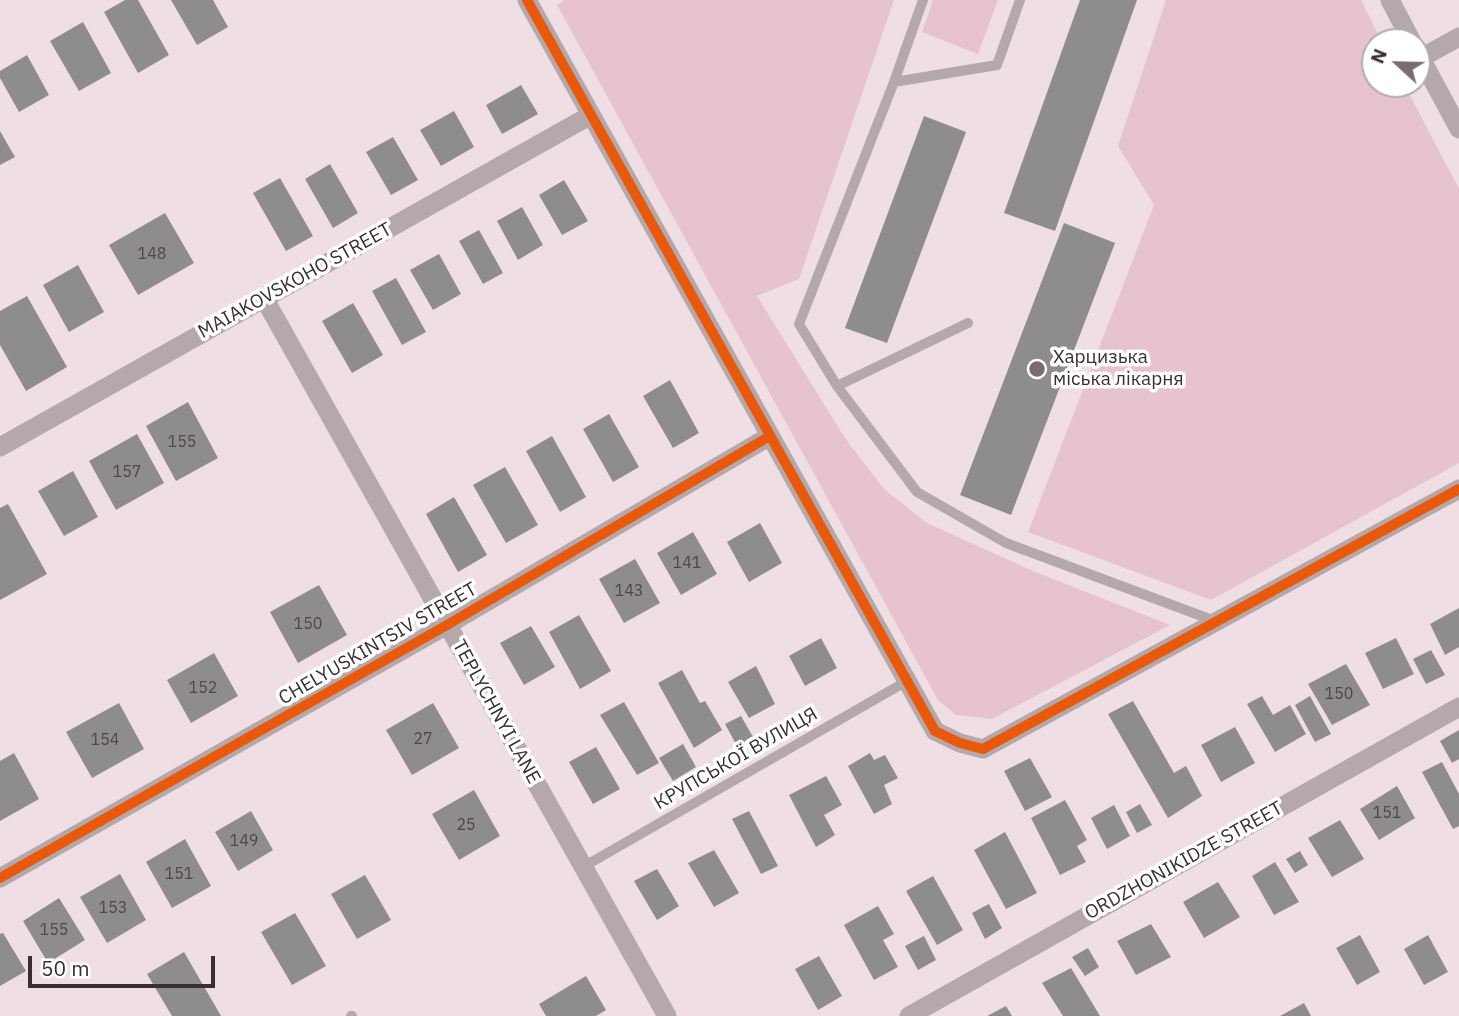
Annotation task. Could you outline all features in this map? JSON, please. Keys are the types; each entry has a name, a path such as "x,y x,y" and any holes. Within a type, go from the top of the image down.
{"street":[{"path":"527,0 935,731 960,744 983,749 1459,489"},
{"path":"1390,0 1404,28"},
{"path":"1431,46 1459,37"},
{"path":"1431,78 1459,129"},
{"name":"MAIAKOVSKOHO STREET","path":"0,447 591,116"},
{"name":"TEPLYCHNYI LANE","path":"264,298 667,1016"},
{"name":"CHELYUSKINTSIV STREET","path":"0,878 447,625 770,436"},
{"name":"ORDZHONIKIDZE STREET","path":"909,1016 1459,707"}],"lane":[{"path":"923,0 894,82 799,324 837,386 917,492 1006,543 1217,621"},
{"path":"894,82 997,65 1020,0"},
{"path":"837,386 968,323"},
{"name":"КРУПСЬКОЇ ВУЛИЦЯ","path":"583,867 907,681"}],"shaded area":[{"path":"565,0 894,0 799,279 757,296 845,438 884,489 927,523 1033,571 1170,625 992,719 956,715 938,700 557,5"},
{"path":"933,0 998,0 978,54 922,32"},
{"path":"1166,0 1361,0 1375,28 1361,28 1361,98 1411,98 1459,189 1459,463 1211,600 1028,532 1154,205 1118,146"}],"building":[{"path":"125,0 138,0 169,55 138,73 104,12"},
{"path":"171,0 213,0 228,27 197,45"},
{"path":"1080,0 1137,0 1055,231 1004,213"},
{"path":"83,22 111,73 79,91 50,41"},
{"path":"27,55 49,95 19,112 0,78 0,71"},
{"path":"521,85 538,114 502,134 486,105"},
{"path":"454,111 474,147 441,166 420,130"},
{"path":"924,116 966,132 887,343 845,328"},
{"path":"0,131 15,157 0,165"},
{"path":"393,137 418,180 391,195 366,152"},
{"path":"330,164 358,213 333,228 305,179"},
{"path":"280,178 313,236 286,251 253,193"},
{"path":"564,180 588,221 562,235 539,195"},
{"path":"522,207 543,245 518,260 497,221"},
{"path":"165,213 194,263 138,295 109,245"},
{"name":"Харцизька міська лікарня","path":"1064,223 1115,243 1011,515 960,495"},
{"path":"479,230 503,273 483,284 459,241"},
{"path":"439,254 461,294 433,310 410,270"},
{"path":"78,265 104,312 69,332 43,285"},
{"path":"396,278 426,332 402,345 372,291"},
{"path":"27,296 67,367 26,391 0,345 0,311"},
{"path":"353,303 383,355 352,373 322,321"},
{"path":"670,380 699,433 673,448 643,396"},
{"path":"188,402 218,458 176,481 146,426"},
{"path":"609,414 639,467 613,482 583,429"},
{"path":"137,434 164,483 116,510 89,461"},
{"path":"552,436 586,497 560,512 526,451"},
{"path":"505,467 538,525 506,543 473,485"},
{"path":"73,471 98,517 64,536 38,491"},
{"path":"454,497 487,555 458,572 426,514"},
{"path":"8,504 47,574 0,600 0,508"},
{"path":"760,523 782,563 749,582 727,542"},
{"path":"693,532 717,574 681,595 657,553"},
{"path":"635,559 660,603 624,623 599,579"},
{"path":"319,585 347,635 298,663 270,612"},
{"path":"1459,608 1459,647 1445,655 1430,624"},
{"path":"579,615 611,671 580,689 549,632"},
{"path":"531,626 555,667 524,685 500,643"},
{"path":"821,638 837,668 805,686 789,656"},
{"path":"1396,638 1414,674 1383,689 1365,653"},
{"path":"1431,650 1445,675 1426,684 1413,659"},
{"path":"214,653 238,696 191,723 167,680"},
{"path":"1346,664 1370,705 1332,725 1308,684"},
{"path":"756,666 775,704 749,718 728,682"},
{"path":"682,670 700,703 705,701 722,730 694,748 658,683"},
{"path":"1262,696 1273,715 1290,705 1306,734 1275,752 1247,704"},
{"path":"1310,696 1331,734 1315,742 1295,705"},
{"path":"1133,701 1174,773 1186,766 1202,796 1168,818 1108,714"},
{"path":"624,702 659,763 637,775 600,715"},
{"path":"119,703 144,749 92,778 66,732"},
{"path":"433,703 459,748 412,775 386,730"},
{"path":"741,716 753,737 737,746 725,724"},
{"path":"1235,727 1255,763 1221,782 1201,745"},
{"path":"1459,730 1459,759 1452,763 1440,741"},
{"path":"683,744 696,767 673,781 659,758"},
{"path":"596,747 620,789 593,804 569,762"},
{"path":"14,753 39,799 0,821 0,761"},
{"path":"870,753 874,760 885,755 898,778 884,785 892,804 874,814 848,766"},
{"path":"1030,758 1052,797 1025,811 1004,771"},
{"path":"1442,762 1459,794 1459,826 1453,829 1422,772"},
{"path":"826,776 842,805 824,815 835,835 816,847 789,795"},
{"path":"1397,786 1415,818 1379,840 1360,809"},
{"path":"474,790 500,836 459,860 432,814"},
{"path":"1065,800 1087,840 1077,846 1086,862 1060,875 1031,818"},
{"path":"1140,804 1152,825 1137,833 1126,812"},
{"path":"1114,805 1130,836 1107,849 1091,818"},
{"path":"251,811 273,850 238,871 215,832"},
{"path":"749,811 778,866 761,874 732,819"},
{"path":"1340,820 1364,859 1332,877 1308,838"},
{"path":"1005,832 1037,893 1006,909 974,850"},
{"path":"185,839 211,886 172,908 146,862"},
{"path":"714,850 739,893 714,907 688,863"},
{"path":"1300,851 1308,865 1295,873 1286,859"},
{"path":"1275,862 1299,902 1274,915 1252,876"},
{"path":"657,869 679,906 657,920 634,881"},
{"path":"120,874 146,920 107,943 80,897"},
{"path":"365,875 391,920 357,939 331,894"},
{"path":"933,876 963,930 937,945 906,891"},
{"path":"1218,882 1240,917 1204,938 1183,902"},
{"path":"59,898 85,940 48,963 23,921"},
{"path":"989,904 1002,928 985,939 972,913"},
{"path":"878,906 894,934 883,940 898,967 874,980 844,925"},
{"path":"295,913 326,966 292,985 261,932"},
{"path":"1151,924 1171,957 1136,975 1117,941"},
{"path":"3,933 26,971 0,986 0,934"},
{"path":"1360,935 1380,972 1357,985 1336,948"},
{"path":"1428,935 1448,972 1424,985 1404,949"},
{"path":"924,936 936,960 918,970 905,946"},
{"path":"1088,948 1099,967 1085,976 1072,957"},
{"path":"184,952 221,1016 172,1016 147,974"},
{"path":"819,956 842,996 818,1010 795,969"},
{"path":"1071,968 1100,1016 1063,1016 1042,983"},
{"path":"586,976 606,1010 596,1016 546,1016 539,1004"},
{"path":"1304,1003 1311,1016 1280,1016"},
{"path":"1006,1006 1012,1016 987,1016"}],"cycle path":[{"path":"527,0 935,731 960,743 983,749 1459,489"},
{"path":"0,878 447,625 770,436"}],"place":[{"name":"Харцизька міська лікарня","path":"1037,369"}]}
